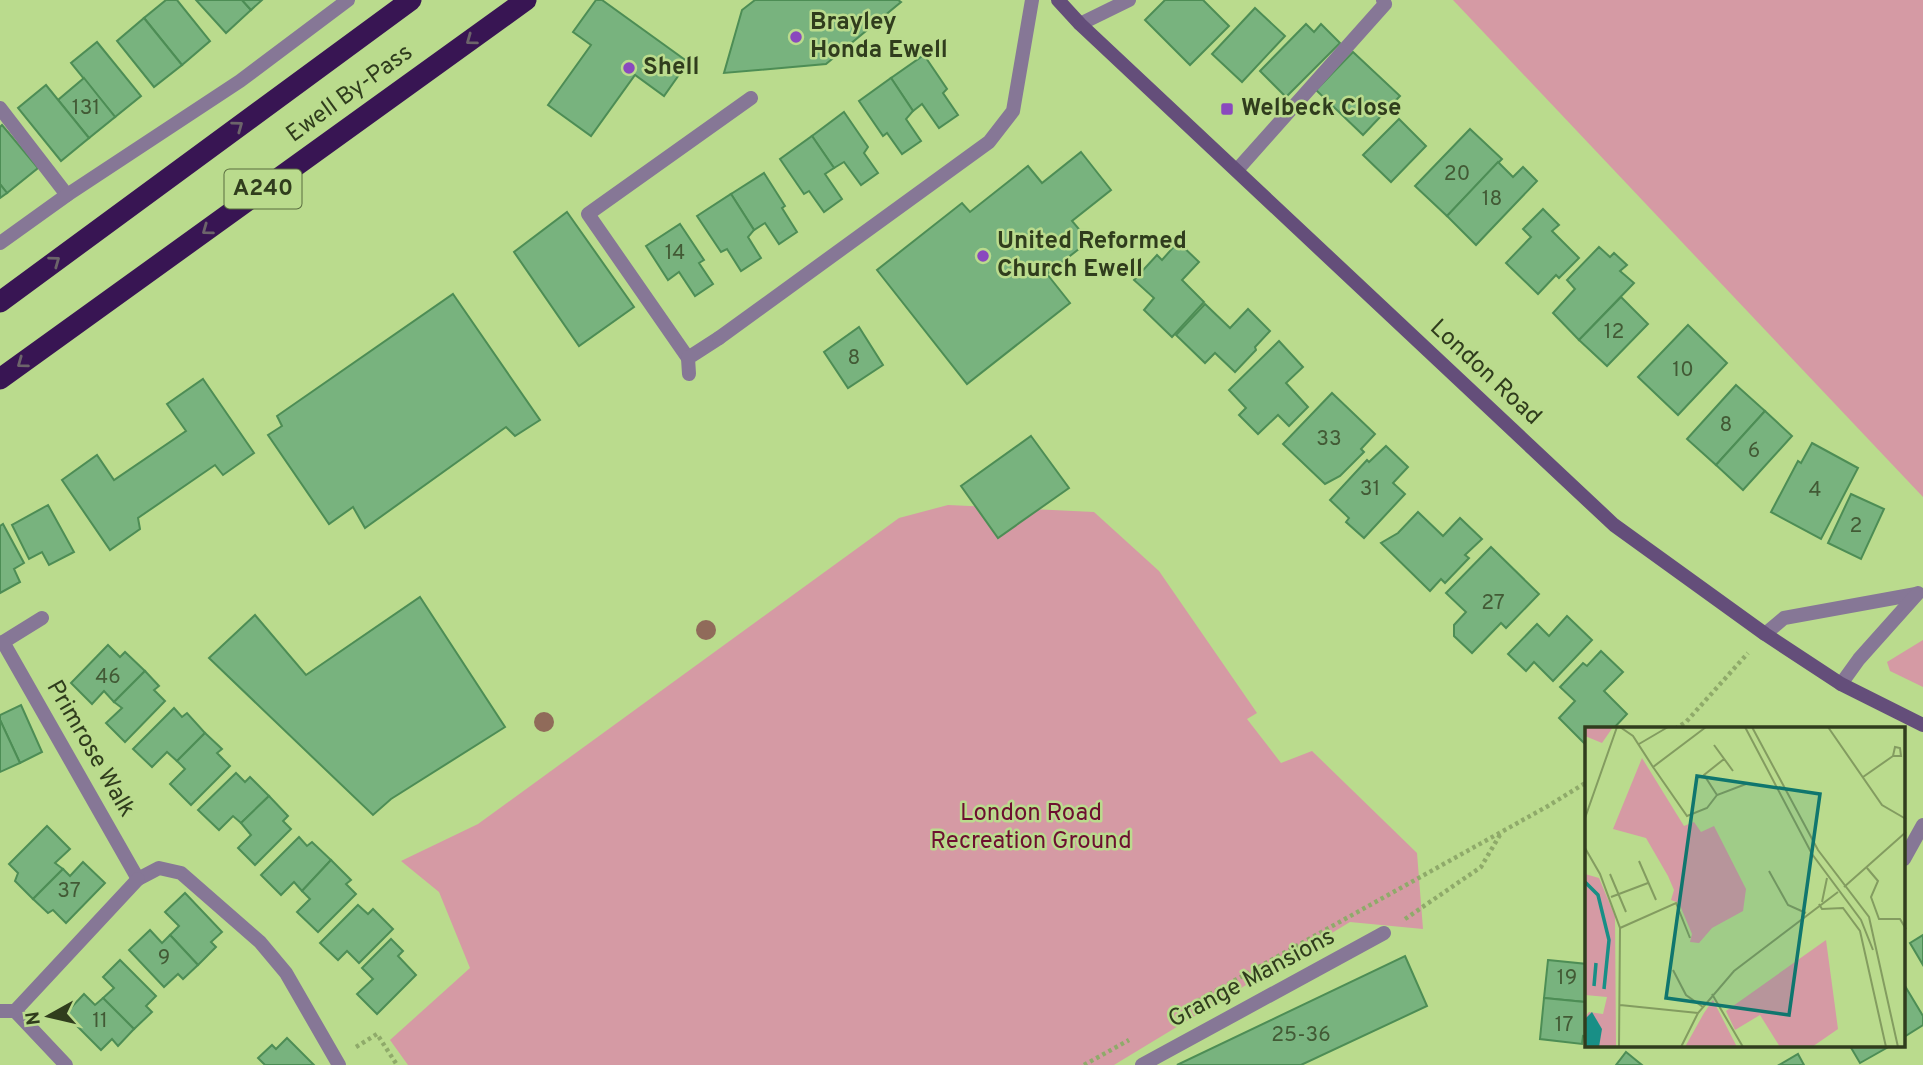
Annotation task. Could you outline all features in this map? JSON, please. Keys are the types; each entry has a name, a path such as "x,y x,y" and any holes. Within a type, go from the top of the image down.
{"highway":[{"name":"Ewell By-Pass","path":"0,302 411,0"},
{"name":"Ewell By-Pass","path":"0,379 526,0"}],"main road":[{"name":"London Road","path":"1058,0 1080,24 1614,524 1765,634 1841,684 1923,725"}],"street":[{"path":"0,243 67,195 240,81 348,0"},
{"path":"688,358 989,142 1013,111 1032,0"},
{"path":"1080,24 1129,0"},
{"path":"1237,170 1385,4 1383,0"},
{"path":"688,374 688,358 588,214 751,98"},
{"path":"0,108 67,195"},
{"path":"1765,634 1784,618 1920,593"},
{"path":"1841,684 1859,659 1920,593"},
{"path":"2,643 41,618"},
{"name":"Primrose Walk","path":"2,643 138,879"},
{"path":"1906,855 1923,825"},
{"path":"66,1065 8,1011 138,879 159,868 181,873 260,942 286,973 338,1063"},
{"name":"Grange Mansions","path":"1142,1065 1384,933"}],"path":[{"path":"1678,727 1686,722 1765,634"},
{"path":"1179,1012 1585,783"},
{"path":"1384,933 1481,867 1502,832"},
{"path":"338,1063 377,1034 397,1065"},
{"path":"1084,1065 1132,1038"}],"green space":[{"path":"1453,0 1923,0 1923,497"},
{"name":"London Road Recreation Ground","path":"948,505 1094,512 1159,571 1257,713 1247,719 1281,763 1312,751 1417,853 1423,929 1350,922 1114,1065 408,1065 390,1040 470,968 439,892 401,861 478,824 899,518"},
{"path":"1923,640 1923,687 1890,671 1887,662"}],"building":[{"path":"166,0 177,0 210,41 182,65 144,18"},
{"path":"196,0 242,0 251,10 226,33"},
{"path":"242,0 262,0 251,10"},
{"name":"Shell","path":"596,0 602,0 688,62 664,96 635,75 591,136 548,105 591,45 573,32"},
{"name":"Brayley Honda Ewell","path":"755,0 901,2 826,64 724,73 742,10"},
{"path":"1165,0 1203,0 1229,26 1190,65 1145,20"},
{"path":"1255,8 1285,36 1242,82 1212,54"},
{"path":"144,18 182,65 154,87 117,41"},
{"path":"1306,24 1314,32 1321,24 1340,43 1286,97 1260,71"},
{"path":"97,42 141,96 115,117 71,63"},
{"path":"1353,52 1400,96 1363,135 1316,90"},
{"path":"924,55 947,89 943,93 958,115 939,128 922,104 913,111 891,78"},
{"path":"84,78 115,117 89,138 58,100"},
{"path":"891,78 913,111 906,119 921,141 902,154 887,133 883,136 859,101"},
{"path":"46,85 89,138 61,161 18,108"},
{"path":"844,112 868,147 864,153 878,173 861,185 844,162 834,168 812,136"},
{"path":"1399,119 1426,146 1391,182 1363,155"},
{"path":"2,125 38,168 7,193 0,184"},
{"path":"1470,129 1502,159 1447,216 1415,186"},
{"path":"812,136 834,168 825,174 842,199 824,212 809,191 804,194 780,159"},
{"name":"United Reformed Church Ewell","path":"1081,152 1111,190 1072,221 1089,241 1047,274 1070,303 967,384 877,270 962,203 970,212 1028,166 1042,183"},
{"path":"1498,162 1513,177 1523,167 1537,181 1476,245 1447,216"},
{"path":"764,173 785,206 782,208 797,232 779,244 765,223 754,230 731,194"},
{"path":"0,184 7,193 0,198"},
{"path":"731,194 754,230 748,237 761,258 741,271 727,249 721,252 697,216"},
{"path":"1543,209 1559,225 1552,231 1579,258 1559,278 1556,275 1538,294 1506,263 1531,237 1523,229"},
{"path":"567,212 634,307 579,346 514,252"},
{"path":"680,224 704,260 699,263 713,284 695,296 679,272 668,280 646,246"},
{"path":"1178,242 1199,262 1182,280 1204,302 1172,337 1144,310 1154,298 1134,280 1157,255 1162,260"},
{"path":"1599,247 1610,257 1614,253 1627,265 1620,271 1634,283 1579,340 1553,313 1575,289 1567,280"},
{"path":"453,294 540,420 515,436 506,427 365,528 353,507 329,524 268,435 282,426 277,416"},
{"path":"1621,297 1648,324 1607,366 1579,340"},
{"path":"1205,304 1230,328 1248,309 1270,331 1235,372 1215,353 1205,363 1176,335"},
{"path":"1688,325 1727,363 1678,415 1638,377"},
{"path":"859,327 883,365 848,388 824,352"},
{"path":"1279,341 1303,367 1286,383 1308,407 1289,426 1278,415 1258,434 1239,415 1246,408 1229,390"},
{"path":"203,379 254,453 223,475 215,465 138,518 140,529 110,550 62,480 97,455 114,480 186,431 167,404"},
{"path":"1736,385 1765,411 1716,465 1687,439"},
{"path":"1332,393 1375,434 1361,449 1364,452 1340,476 1325,484 1283,444"},
{"path":"1765,411 1792,436 1743,490 1716,465"},
{"path":"1031,436 1069,488 998,538 961,486"},
{"path":"1812,443 1858,468 1821,539 1771,512 1798,461 1801,463"},
{"path":"1386,446 1408,467 1393,483 1405,494 1364,538 1346,522 1349,518 1330,500 1367,460 1369,462"},
{"path":"1851,494 1884,509 1861,559 1828,543"},
{"path":"48,505 74,552 49,565 42,552 29,559 12,525"},
{"path":"1418,512 1443,536 1460,518 1482,539 1465,555 1469,558 1445,583 1441,579 1430,591 1381,543 1398,533"},
{"path":"3,524 24,563 14,569 20,582 0,593 0,526"},
{"path":"1491,547 1539,594 1506,628 1501,623 1472,653 1454,636 1454,625 1466,612 1446,593"},
{"path":"420,597 505,727 391,799 373,815 209,658 255,615 306,675"},
{"path":"1567,616 1592,640 1553,681 1534,662 1526,671 1508,654 1537,624 1549,636"},
{"path":"108,645 120,657 125,652 145,671 114,702 104,691 92,704 71,683"},
{"path":"1601,651 1623,672 1604,691 1627,714 1615,727 1585,727 1585,744 1559,718 1575,701 1560,687 1583,663 1587,666"},
{"path":"145,671 159,686 154,690 165,701 125,742 106,723 122,708 114,702"},
{"path":"21,705 42,752 20,763 0,715"},
{"path":"174,708 182,717 187,713 205,733 177,761 167,752 152,767 133,749"},
{"path":"0,720 20,763 0,772"},
{"path":"205,733 222,749 217,753 230,766 191,805 170,784 185,769 177,761"},
{"path":"236,773 245,782 250,777 269,796 241,823 233,816 219,830 198,810"},
{"path":"269,796 288,816 283,821 291,829 255,865 238,848 251,835 241,823"},
{"path":"47,826 70,849 55,863 63,869 33,899 15,881 18,873 9,864"},
{"path":"299,837 307,846 312,842 331,860 302,891 294,882 281,895 261,875"},
{"path":"331,860 351,880 346,884 356,894 318,932 297,912 310,899 302,891"},
{"path":"83,862 105,883 66,923 53,910 48,913 33,899 63,869 70,876"},
{"path":"185,893 222,932 211,942 216,947 198,965 170,935 179,926 165,912"},
{"path":"358,905 368,914 373,909 393,929 359,963 347,951 338,960 320,943"},
{"path":"150,930 162,943 170,935 198,965 183,979 178,974 164,987 129,950"},
{"path":"1923,935 1923,965 1910,943"},
{"path":"391,939 403,951 398,956 416,975 377,1014 357,994 373,979 362,968"},
{"path":"1405,956 1427,1006 1301,1065 1177,1065"},
{"path":"120,960 156,996 146,1006 152,1012 134,1029 103,998 114,988 103,977"},
{"path":"1548,960 1585,964 1585,1002 1544,998"},
{"path":"1906,988 1923,1016 1923,1025 1906,1036"},
{"path":"84,994 95,1005 103,998 134,1029 118,1046 112,1039 101,1050 65,1014"},
{"path":"1544,998 1585,1002 1585,1036 1582,1044 1540,1039"},
{"path":"287,1038 314,1065 265,1065 258,1058 272,1045 276,1049"},
{"path":"1851,1048 1886,1048 1860,1063"},
{"path":"1626,1052 1642,1065 1616,1065"},
{"path":"1798,1054 1804,1065 1779,1065"}],"place":[{"name":"Brayley Honda Ewell","path":"796,37"},
{"name":"Shell","path":"629,68"},
{"name":"Welbeck Close","path":"1227,109"},
{"name":"United Reformed Church Ewell","path":"983,256"}]}
